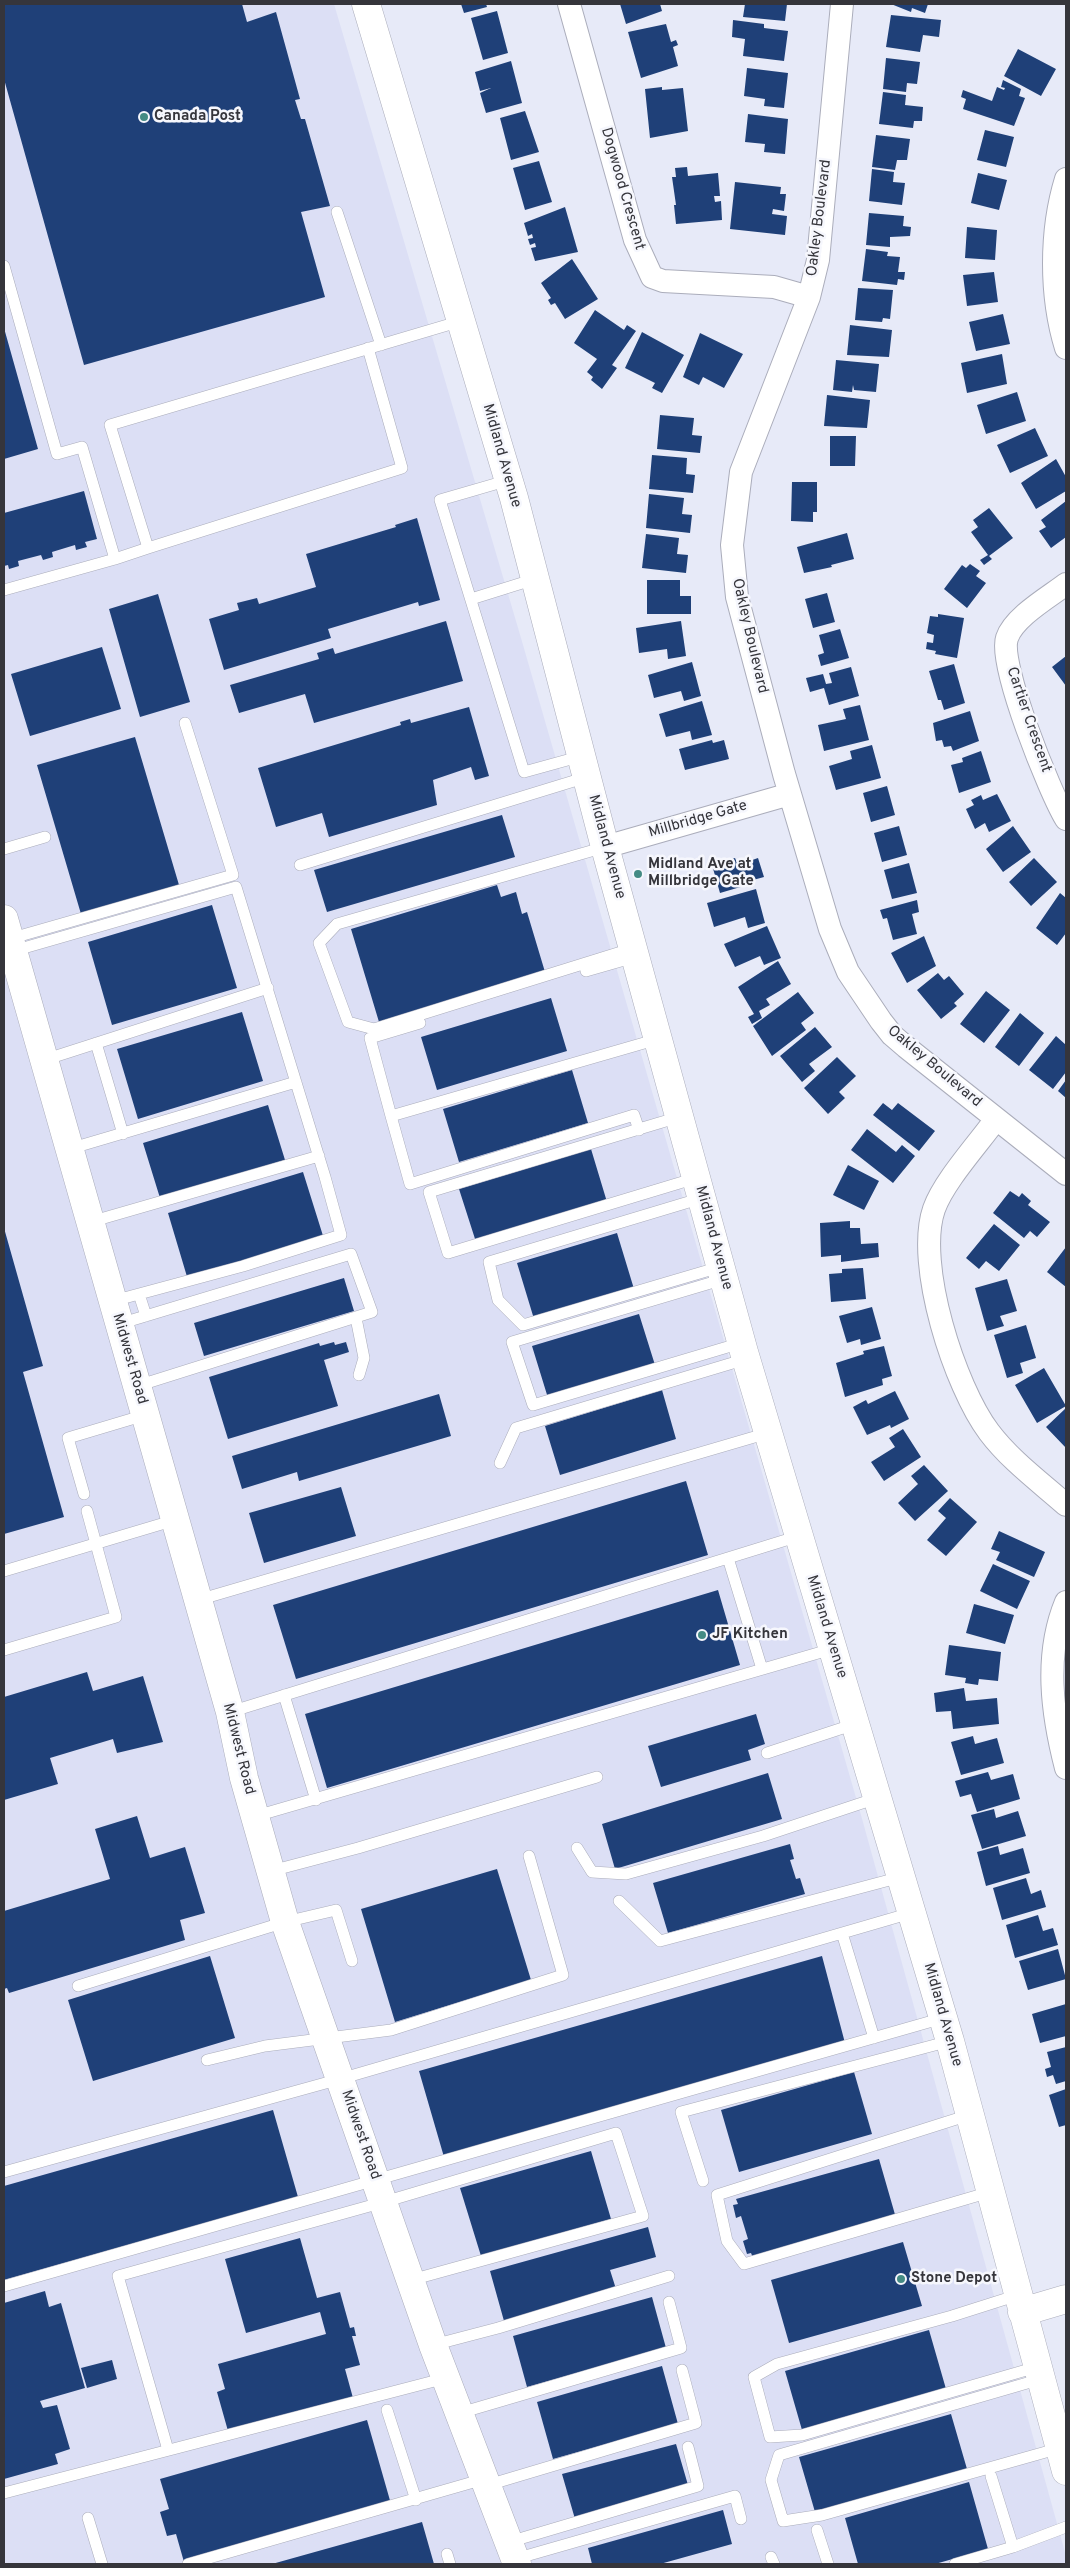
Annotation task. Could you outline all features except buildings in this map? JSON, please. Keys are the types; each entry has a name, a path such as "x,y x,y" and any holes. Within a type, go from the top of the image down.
{"main road":[{"name":"Midland Avenue","path":"366,4 509,480 605,848 722,1273 946,2030 1063,2459"},
{"name":"Midwest Road","path":"9,936 230,1712 244,1778 285,1922 433,2345 487,2481 513,2555"},
{"path":"1020,2303 1066,2298"}],"street":[{"name":"Dogwood Crescent","path":"569,4 635,240 652,278 664,281 774,287 809,297"},
{"name":"Oakley Boulevard","path":"842,4 818,260 809,297 741,472 732,545 737,597 790,794 830,929 848,972 892,1035 1066,1174"},
{"path":"1066,179 1059,202 1054,280 1066,348"},
{"name":"Cartier Crescent","path":"1066,584 1031,610 1017,624 1008,636 1005,649 1015,691 1054,794 1066,819"},
{"name":"Millbridge Gate","path":"605,848 790,794"},
{"path":"996,1119 952,1178 934,1208 928,1237 930,1266 951,1357 975,1412 1003,1449 1066,1505"},
{"path":"1066,1602 1057,1633 1052,1692 1057,1732 1066,1768"}],"lane":[{"path":"337,212 381,345"},
{"path":"4,266 56,454 82,447 115,558"},
{"path":"148,548 110,425 461,321"},
{"path":"4,590 148,548 402,468 368,348"},
{"path":"509,480 440,500 524,772 584,766"},
{"path":"471,599 536,579"},
{"path":"9,936 60,924 232,875 185,723"},
{"path":"300,865 584,766"},
{"path":"4,849 45,837"},
{"path":"605,848 336,924 319,943 348,1022 374,1029 635,952"},
{"path":"9,936 64,936 236,886 319,1156 341,1235 243,1266 139,1294 116,1313"},
{"path":"60,924 64,936"},
{"path":"635,952 370,1038 410,1184 634,1115 640,1130"},
{"path":"44,1060 268,988"},
{"path":"391,1116 658,1039"},
{"path":"96,1043 123,1134"},
{"path":"69,1149 296,1082"},
{"path":"680,1117 429,1192 448,1253 699,1188"},
{"path":"90,1222 319,1156"},
{"path":"699,1188 489,1262 498,1300 523,1325 722,1273"},
{"path":"116,1313 146,1316 351,1254 372,1312 137,1386"},
{"path":"722,1273 512,1342 533,1405 744,1351"},
{"path":"139,1294 146,1316"},
{"path":"356,1318 364,1358 359,1375"},
{"path":"500,1463 516,1428 744,1351"},
{"path":"84,1494 68,1438 145,1416"},
{"path":"198,1600 768,1433"},
{"path":"4,1650 116,1617 87,1511"},
{"path":"4,1571 175,1520"},
{"path":"230,1712 799,1536"},
{"path":"728,1558 762,1669"},
{"path":"256,1816 832,1649"},
{"path":"284,1695 316,1800"},
{"path":"766,1753 855,1724"},
{"path":"271,1871 358,1848 597,1777"},
{"path":"577,1848 592,1872 626,1874 763,1836 877,1798"},
{"path":"207,2060 266,2046 391,2030 563,1975 529,1856"},
{"path":"619,1901 660,1941 901,1877"},
{"path":"78,1986 285,1922 336,1910 352,1961"},
{"path":"4,2172 340,2079 912,1913"},
{"path":"842,1933 874,2038"},
{"path":"168,2450 118,2276 874,2038 946,2030"},
{"path":"703,2181 681,2112 946,2030"},
{"path":"970,2115 717,2196 727,2241 744,2264 990,2192"},
{"path":"4,2286 616,2133 643,2216 411,2280"},
{"path":"433,2345 498,2328 669,2276"},
{"path":"460,2413 681,2348 669,2302"},
{"path":"1020,2303 947,2318 777,2364 754,2378 770,2437 802,2435 1039,2373"},
{"path":"188,2564 696,2423 682,2370"},
{"path":"1039,2373 779,2455 771,2480 784,2521 822,2515 1063,2459"},
{"path":"4,2493 446,2378"},
{"path":"387,2410 416,2500"},
{"path":"513,2555 698,2486 688,2447"},
{"path":"991,2476 1012,2547"},
{"path":"513,2555 734,2496 741,2519"},
{"path":"88,2518 102,2564"},
{"path":"955,2564 1012,2547 1066,2527"},
{"path":"817,2530 828,2564"}],"shaded area":[{"path":"4,4 334,4 521,638 861,1815 1066,2556 1066,2564 4,2564"}],"place":[{"name":"Canada Post","path":"144,117"},
{"name":"Midland Ave at Millbridge Gate","path":"638,874"},
{"name":"JF Kitchen","path":"702,1635"},
{"name":"Stone Depot","path":"901,2279"}]}
